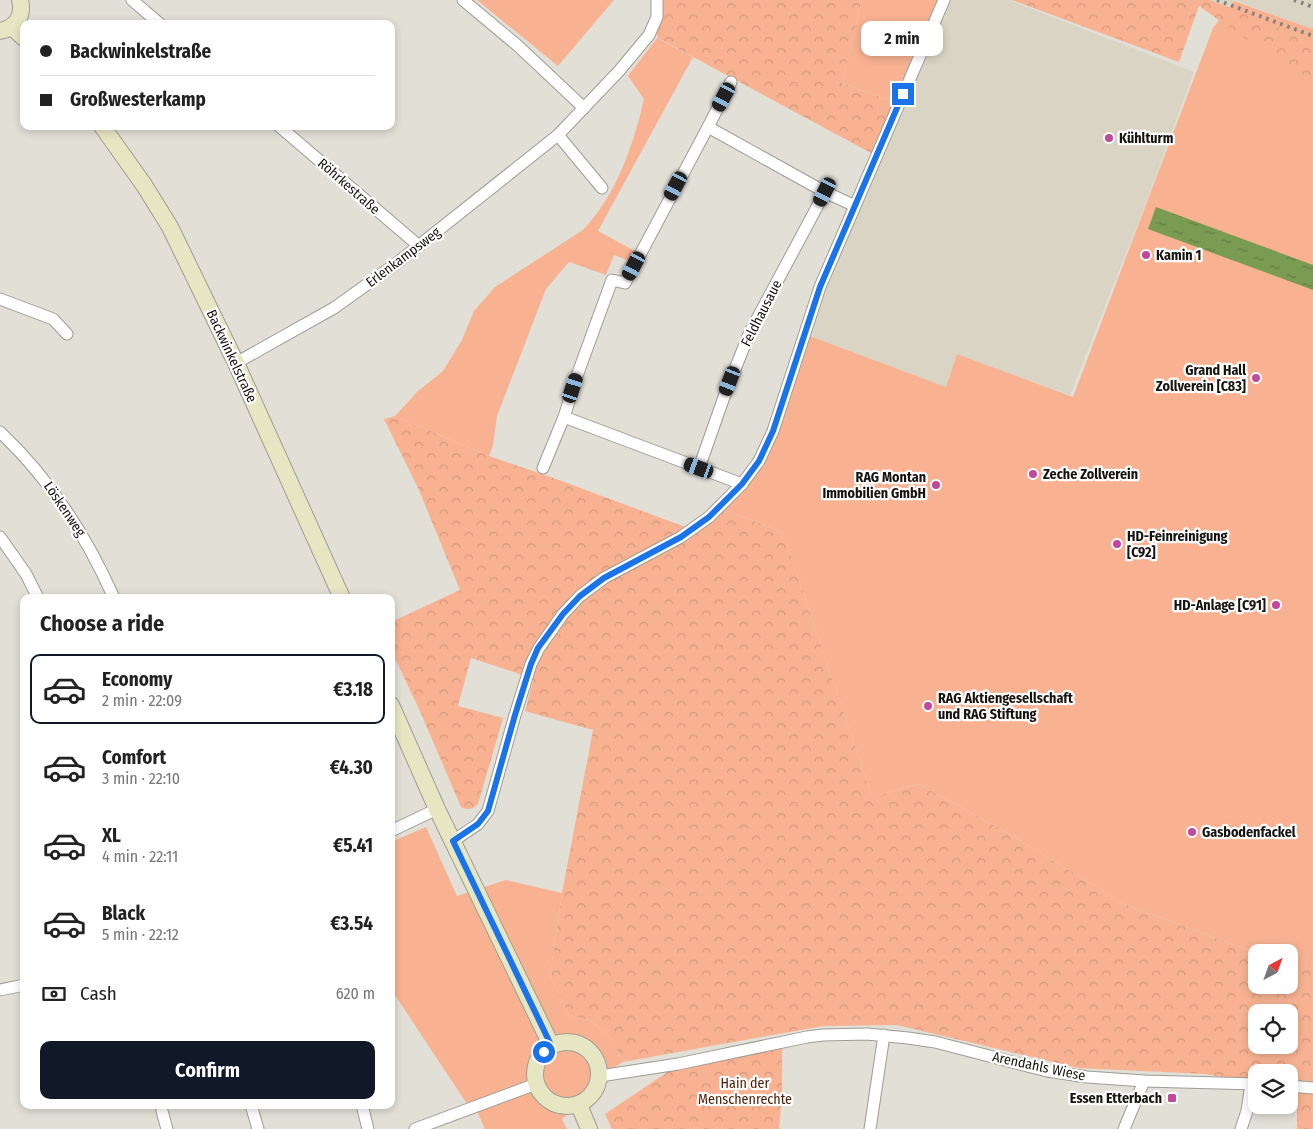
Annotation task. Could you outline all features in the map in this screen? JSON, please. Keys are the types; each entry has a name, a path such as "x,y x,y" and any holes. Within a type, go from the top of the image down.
{"main road":[{"path":"12,32 20,16 22,7 20,0"},
{"name":"Backwinkelstraße","path":"105,130 144,185 170,227 236,363 340,594"},
{"path":"395,714 453,841 551,1045"},
{"path":"572,1042 586,1048 598,1062 600,1076 593,1094 578,1105 567,1107 556,1104 544,1097 536,1084 535,1073 537,1062 551,1045 572,1042"},
{"path":"578,1105 589,1129"}],"street":[{"path":"132,0 155,20"},
{"path":"463,0 517,44 584,108"},
{"name":"Erlenkampsweg","path":"236,363 334,308 418,246 558,135 619,71 648,36 657,17 657,0"},
{"path":"453,841 478,824 488,811 531,664 538,648 563,614 580,596 604,578 696,527 729,499 759,461 773,431 820,287 944,0"},
{"path":"543,468 564,417 612,280 625,283 731,82"},
{"path":"708,127 825,192 855,206"},
{"name":"Röhrkestraße","path":"284,130 418,246"},
{"path":"558,135 602,188"},
{"name":"Feldhausaue","path":"699,468 749,334 825,192"},
{"path":"0,299 53,319 67,334"},
{"path":"564,417 742,484"},
{"name":"Löskenweg","path":"0,432 36,468 56,494 92,552 112,594"},
{"path":"0,537 26,574 36,594"},
{"path":"395,829 438,809"},
{"path":"0,990 20,986"},
{"name":"Arendahls Wiese","path":"600,1076 678,1064 806,1037 850,1034 884,1035 935,1042 1065,1074 1144,1081 1248,1084"},
{"path":"870,1129 884,1035"},
{"path":"1124,1129 1144,1081"},
{"path":"415,1129 536,1084"},
{"path":"1298,1087 1313,1088"},
{"path":"1241,1129 1248,1107"},
{"path":"252,1109 258,1129"},
{"path":"363,1109 368,1129"},
{"path":"162,1111 167,1129"}],"shaded area":[{"path":"940,0 1009,0 1194,72 1147,200 1070,395 957,354 946,387 807,335 822,292 880,157 871,153"},
{"path":"1206,0 1234,0 1227,8"},
{"path":"1234,0 1313,0 1313,29"}],"green space":[{"path":"477,0 614,0 558,66"},
{"path":"661,0 862,0 842,83 894,102 871,153 658,38 655,29"},
{"path":"862,0 940,0 894,102 842,83"},
{"path":"1012,0 1210,0 1313,40 1313,86 1199,6 1179,62"},
{"name":"Zeche Zollverein","path":"1234,1 1313,29 1313,956 1298,956 1298,944 1248,944 1248,950 1124,904 1013,836 919,784 872,797 783,532 724,510 745,485 807,335 946,387 957,354 1073,397 1213,28"},
{"path":"657,38 693,57 598,231 635,251 630,261 614,255 606,275 569,262 546,289 497,416 493,446 489,456 395,416 417,392 443,371 462,340 474,311 495,287 583,230 595,216 622,169 635,134 644,99 628,76"},
{"path":"395,416 489,456 696,531 724,510 783,532 872,797 919,784 1013,836 1124,904 1248,950 1248,994 1298,994 1298,956 1313,956 1313,1085 1298,1084 1298,1064 1248,1064 1248,1082 1205,1074 1078,1068 897,1025 823,1026 623,1062 612,1039 590,1020 569,1015 550,976 562,893 593,730 525,711 533,681 517,673 471,658 458,706 503,718 478,804 470,809 466,809 461,807 420,711 395,658 395,620 460,590 418,488 384,419"},
{"path":"426,827 457,896 506,880 562,893 550,976 569,1015 590,1020 612,1039 623,1062 600,1076 589,1096 562,1119 567,1129 485,1129 475,1107 469,1107 395,995 395,840"},
{"name":"Hain der Menschenrechte","path":"782,1046 782,1098 779,1129 612,1129 605,1114 678,1065"},
{"path":"1298,1087 1313,1089 1313,1129 1297,1129"}],"water":[{"path":"1156,207 1313,265 1313,290 1148,229"}],"railway":[{"path":"1217,0 1313,36"},
{"path":"1294,0 1313,7"}],"place":[{"name":"Kühlturm","path":"1109,138"},
{"name":"Kamin 1","path":"1146,255"},
{"name":"Grand Hall Zollverein [C83]","path":"1256,378"},
{"name":"Zeche Zollverein","path":"1033,474"},
{"name":"RAG Montan Immobilien GmbH","path":"936,485"},
{"name":"HD-Feinreinigung [C92]","path":"1117,544"},
{"name":"HD-Anlage [C91]","path":"1276,605"},
{"name":"RAG Aktiengesellschaft und RAG Stiftung","path":"928,706"},
{"name":"Gasbodenfackel","path":"1192,832"},
{"name":"Essen Etterbach","path":"1172,1098"}],"route":[{"path":"544,1052 551,1045 453,841 478,824 488,811 531,664 538,648 563,614 580,596 604,578 681,537 709,517 729,499 759,461 773,431 820,287 903,94"}]}
